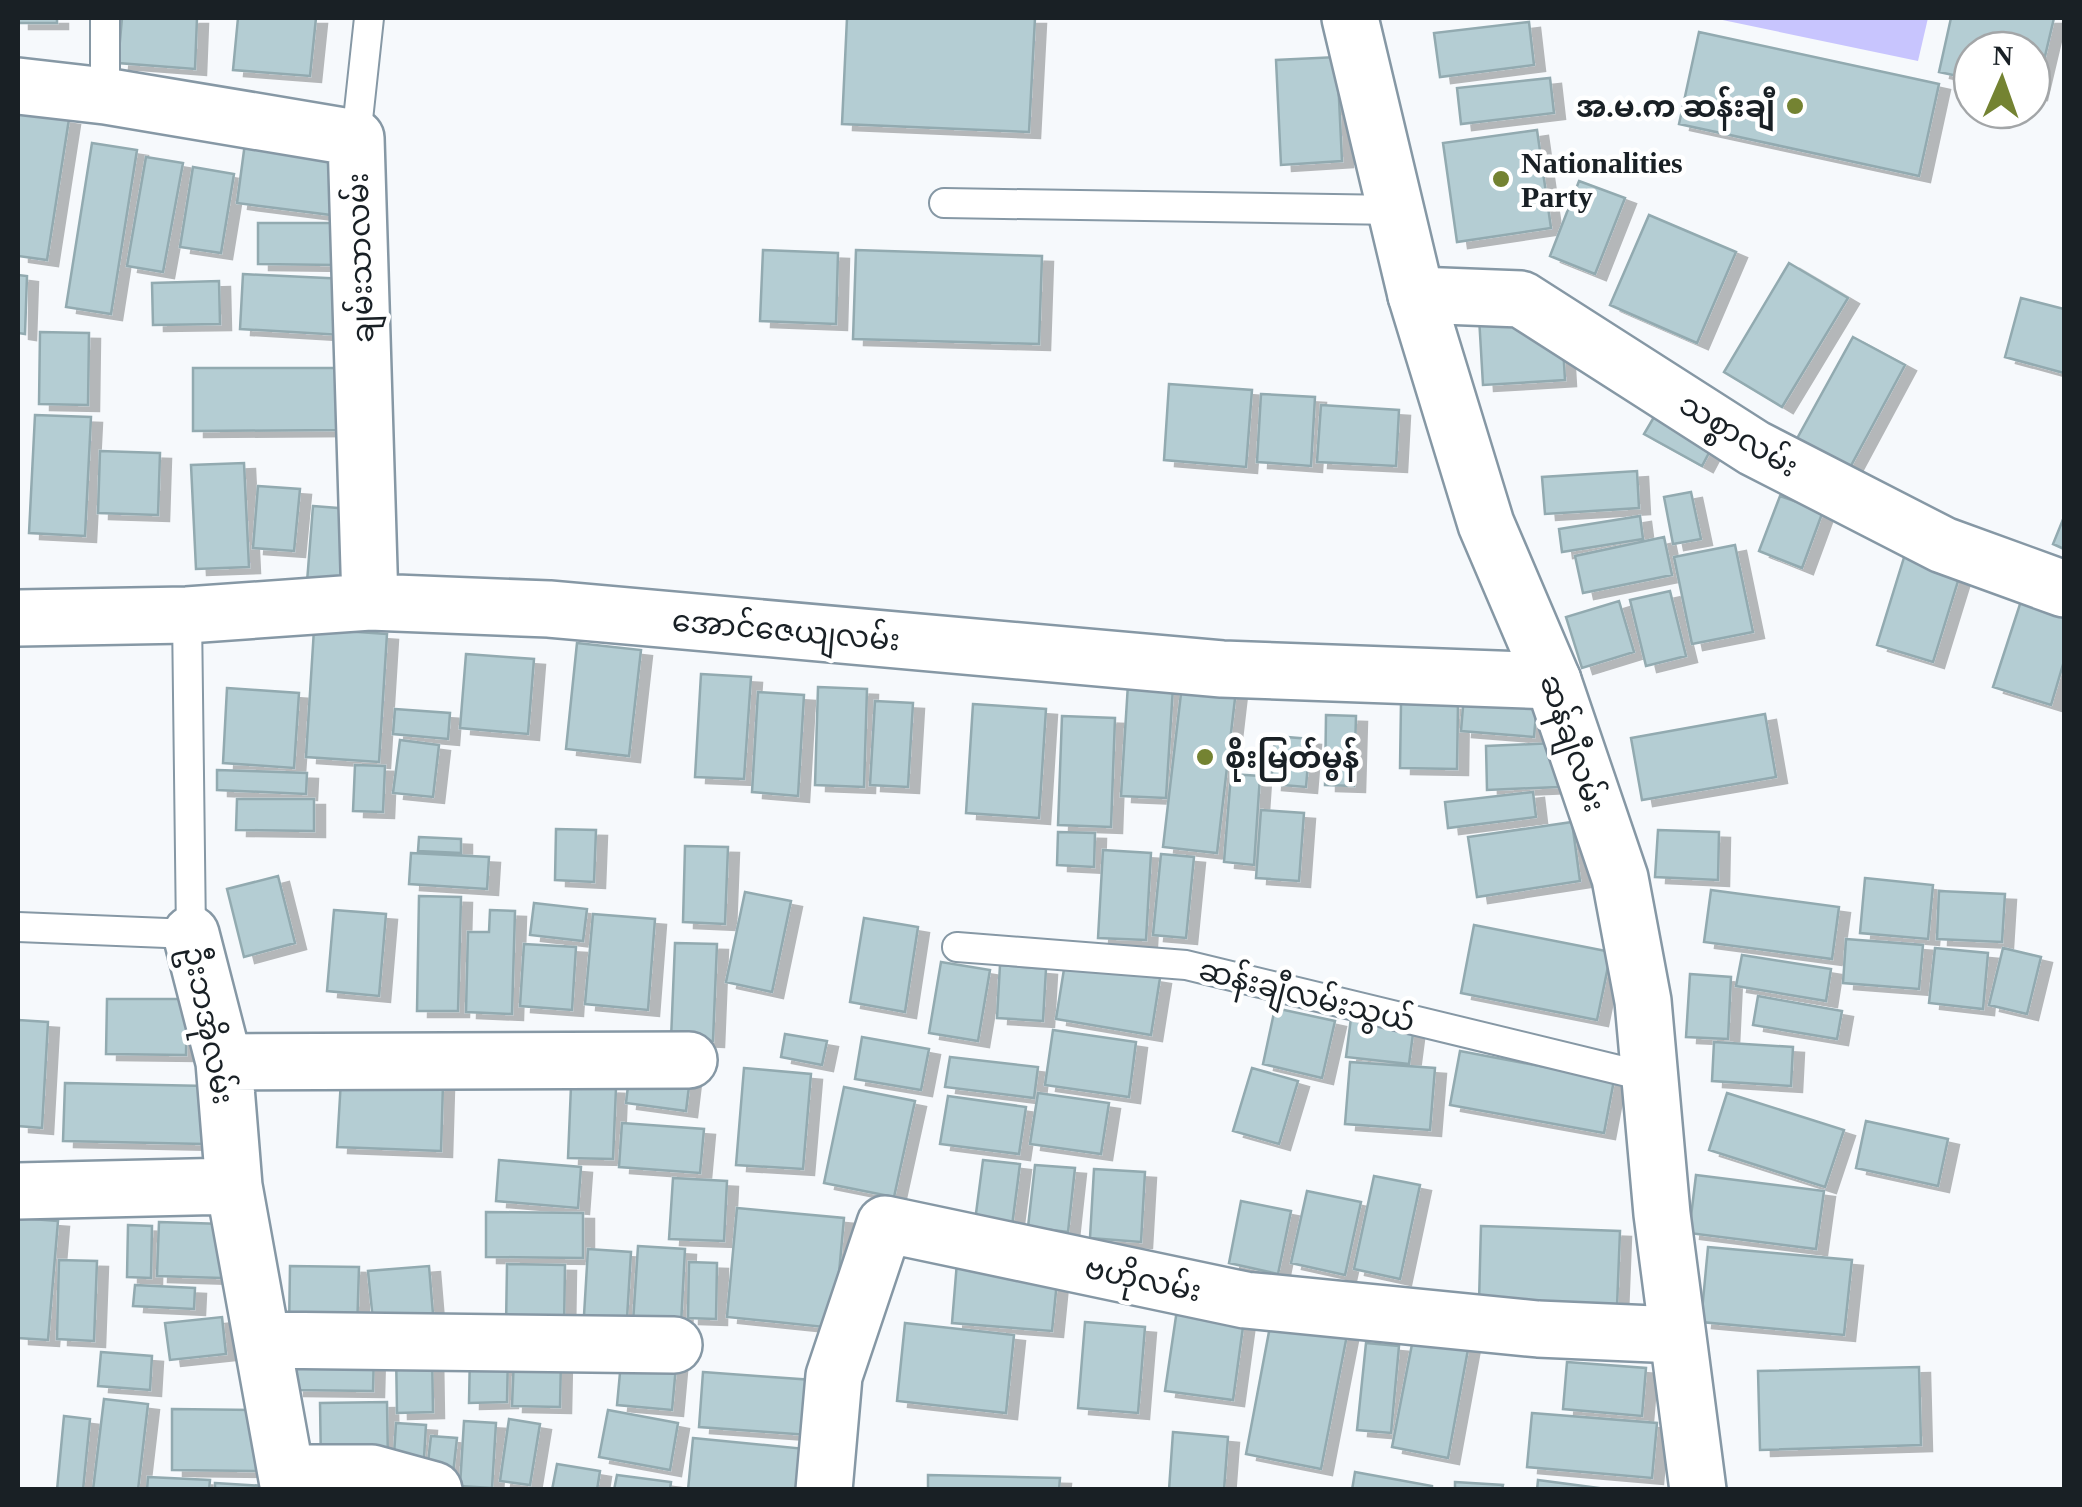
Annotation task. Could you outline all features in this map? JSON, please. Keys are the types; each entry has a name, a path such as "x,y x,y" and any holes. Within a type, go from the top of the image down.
{"street":[{"name":"ဆန်ချီလမ်း","path":"1350,18 1416,295 1486,524 1553,681 1620,878 1652,1078 1662,1214 1698,1490"},
{"name":"ချမ်းသာလမ်း","path":"18,86 105,96 356,138 370,602"},
{"name":"သစ္စာလမ်း","path":"1416,295 1522,299 1754,448 1943,545 2064,590"},
{"name":"အောင်ဇေယျလမ်း","path":"18,618 187,615 370,602 549,609 1222,669 1553,681"},
{"name":"ဦးဘအိုလမ်း","path":"191,934 224,1062 234,1186 288,1481"},
{"path":"224,1062 690,1060"},
{"path":"18,1192 234,1186"},
{"name":"ဗဟိုလမ်း","path":"824,1490 834,1376 886,1224 1245,1300 1538,1329 1677,1336"},
{"path":"262,1340 674,1345"},
{"path":"288,1481 372,1474 434,1490"}],"lane":[{"path":"105,18 105,96"},
{"path":"356,138 368,18"},
{"path":"944,203 1397,210"},
{"name":"ဦးဘအိုလမ်း","path":"187,615 191,934"},
{"path":"18,927 191,934"},
{"name":"ဆန်းချီလမ်းသွယ်","path":"956,947 1186,965 1652,1078"}],"shaded area":[{"path":"1713,18 1928,18 1918,61"}],"building":[{"path":"18,18 57,18 57,23 18,23"},
{"path":"122,18 197,18 195,69 118,63"},
{"path":"238,18 316,18 310,76 233,70"},
{"path":"847,18 1035,18 1029,132 842,124"},
{"path":"1951,18 2054,18 2051,30 1952,30 1952,75 1939,72"},
{"path":"1529,22 1534,65 1440,77 1434,33"},
{"path":"1699,32 1939,84 1919,176 1679,124"},
{"path":"1337,57 1342,161 1281,165 1276,60"},
{"path":"1550,78 1554,113 1461,124 1457,88"},
{"path":"18,111 69,119 47,260 18,256"},
{"path":"1537,130 1551,228 1457,242 1443,143"},
{"path":"92,143 137,150 111,314 66,307"},
{"path":"245,143 347,156 339,216 237,203"},
{"path":"146,157 183,163 163,272 127,266"},
{"path":"193,167 234,174 221,253 180,247"},
{"path":"1579,181 1625,198 1595,274 1550,256"},
{"path":"1649,215 1736,252 1697,343 1610,305"},
{"path":"258,223 338,223 337,265 258,264"},
{"path":"763,250 838,253 836,324 760,321"},
{"path":"856,250 1042,256 1039,344 853,339"},
{"path":"1789,263 1848,298 1782,407 1724,372"},
{"path":"243,274 346,279 342,335 240,329"},
{"path":"18,275 27,276 25,334 18,333"},
{"path":"219,281 220,324 153,325 152,283"},
{"path":"2021,298 2064,309 2064,373 2005,357"},
{"path":"1561,313 1565,380 1483,385 1479,317"},
{"path":"40,332 89,333 88,405 39,404"},
{"path":"1853,337 1905,365 1847,473 1794,444"},
{"path":"193,368 342,368 342,430 193,431"},
{"path":"1169,384 1252,390 1246,467 1164,460"},
{"path":"1261,394 1315,397 1311,466 1257,462"},
{"path":"1664,400 1721,430 1702,466 1644,434"},
{"path":"1321,405 1399,410 1396,466 1317,462"},
{"path":"35,415 91,417 85,536 29,533"},
{"path":"100,451 160,453 158,515 98,513"},
{"path":"244,463 249,567 196,569 191,465"},
{"path":"1637,471 1639,508 1545,514 1542,477"},
{"path":"258,486 300,489 294,551 253,548"},
{"path":"1691,492 1701,539 1673,544 1664,497"},
{"path":"1780,496 1823,511 1802,568 1759,551"},
{"path":"313,506 363,510 357,586 307,582"},
{"path":"1640,516 1643,539 1562,552 1559,529"},
{"path":"2064,517 2064,549 2053,544"},
{"path":"1664,537 1672,575 1583,593 1575,556"},
{"path":"1735,545 1753,632 1692,644 1674,557"},
{"path":"1906,551 1962,568 1933,662 1877,645"},
{"path":"1670,591 1686,656 1646,666 1630,600"},
{"path":"1619,601 1634,652 1582,668 1566,617"},
{"path":"2021,601 2064,614 2064,661 2051,705 1993,687"},
{"path":"314,629 387,634 379,762 306,757"},
{"path":"577,643 641,650 629,756 566,749"},
{"path":"466,654 534,659 528,734 460,728"},
{"path":"701,674 751,677 744,779 695,777"},
{"path":"1128,684 1173,687 1166,798 1121,796"},
{"path":"1182,685 1236,690 1217,853 1163,847"},
{"path":"818,687 867,689 864,787 815,785"},
{"path":"227,688 299,693 294,768 223,763"},
{"path":"758,692 804,695 798,796 752,792"},
{"path":"1464,695 1537,701 1534,737 1461,731"},
{"path":"875,701 913,703 908,787 870,785"},
{"path":"1401,703 1458,704 1457,769 1400,768"},
{"path":"973,704 1046,709 1039,818 966,813"},
{"path":"395,709 450,713 448,739 393,734"},
{"path":"1765,714 1776,777 1642,800 1631,738"},
{"path":"1326,715 1356,716 1354,786 1325,785"},
{"path":"1062,716 1115,718 1111,827 1058,825"},
{"path":"1275,736 1310,739 1306,787 1271,784"},
{"path":"400,740 439,745 433,797 393,793"},
{"path":"1556,743 1558,787 1487,790 1486,746"},
{"path":"355,765 385,766 383,812 353,811"},
{"path":"217,770 307,773 306,794 217,790"},
{"path":"1231,774 1260,776 1254,865 1224,862"},
{"path":"1533,792 1536,817 1448,828 1445,802"},
{"path":"237,799 314,799 314,831 236,830"},
{"path":"1261,810 1304,813 1299,881 1256,878"},
{"path":"1572,822 1580,881 1477,897 1468,837"},
{"path":"556,829 596,830 594,882 555,880"},
{"path":"1658,830 1719,832 1718,880 1655,877"},
{"path":"1058,832 1095,833 1094,867 1057,865"},
{"path":"419,837 461,839 461,853 418,851"},
{"path":"685,846 728,847 725,924 683,922"},
{"path":"1103,850 1151,853 1146,940 1098,938"},
{"path":"411,853 489,857 487,889 409,884"},
{"path":"1161,854 1194,857 1186,938 1153,935"},
{"path":"278,876 295,943 244,957 227,889"},
{"path":"1865,878 1933,885 1928,939 1860,933"},
{"path":"1711,890 1839,907 1832,959 1704,942"},
{"path":"1939,891 2005,894 2002,942 1937,939"},
{"path":"745,892 791,901 772,992 726,982"},
{"path":"419,896 461,897 458,1011 417,1011"},
{"path":"534,903 587,909 583,941 530,935"},
{"path":"334,910 386,914 379,996 327,991"},
{"path":"490,910 515,911 512,1014 466,1012 468,932 489,932"},
{"path":"593,914 655,919 648,1010 585,1004"},
{"path":"864,918 918,927 905,1012 850,1002"},
{"path":"1474,925 1611,952 1597,1020 1461,993"},
{"path":"1846,939 1923,945 1919,989 1843,983"},
{"path":"675,943 717,944 713,1041 671,1039"},
{"path":"524,944 576,947 572,1010 520,1006"},
{"path":"1935,948 1988,953 1983,1009 1929,1003"},
{"path":"2003,948 2041,957 2027,1014 1989,1005"},
{"path":"1742,955 1831,969 1826,1001 1736,986"},
{"path":"941,962 990,970 978,1041 929,1033"},
{"path":"1065,963 1160,978 1151,1035 1056,1019"},
{"path":"1000,965 1046,969 1043,1021 997,1018"},
{"path":"1690,974 1731,977 1728,1039 1686,1037"},
{"path":"1758,996 1842,1011 1837,1039 1753,1025"},
{"path":"107,999 187,999 186,1055 106,1054"},
{"path":"1275,1008 1335,1021 1322,1078 1263,1064"},
{"path":"1351,1018 1414,1026 1409,1064 1346,1057"},
{"path":"18,1020 48,1022 42,1128 18,1126"},
{"path":"1053,1030 1136,1042 1129,1097 1045,1085"},
{"path":"785,1034 827,1041 822,1065 781,1057"},
{"path":"862,1037 929,1049 921,1090 855,1079"},
{"path":"1714,1042 1793,1047 1791,1086 1712,1081"},
{"path":"1460,1051 1614,1080 1604,1133 1450,1105"},
{"path":"950,1057 1038,1067 1034,1098 945,1087"},
{"path":"1350,1062 1435,1068 1430,1130 1345,1124"},
{"path":"744,1068 811,1074 803,1169 736,1165"},
{"path":"1252,1068 1298,1081 1279,1144 1233,1131"},
{"path":"630,1069 690,1078 686,1111 626,1103"},
{"path":"341,1080 443,1084 441,1151 337,1147"},
{"path":"65,1083 206,1086 204,1144 63,1141"},
{"path":"571,1086 616,1088 613,1159 568,1158"},
{"path":"844,1087 915,1101 894,1197 824,1183"},
{"path":"1038,1093 1109,1103 1101,1154 1030,1144"},
{"path":"1727,1093 1844,1130 1825,1187 1709,1150"},
{"path":"948,1096 1026,1107 1019,1154 940,1144"},
{"path":"1866,1121 1948,1139 1938,1186 1856,1168"},
{"path":"622,1123 704,1129 700,1173 619,1167"},
{"path":"499,1160 581,1167 578,1208 496,1201"},
{"path":"983,1160 1020,1164 1012,1226 975,1221"},
{"path":"1035,1165 1075,1168 1068,1232 1028,1227"},
{"path":"1094,1169 1145,1172 1141,1242 1090,1238"},
{"path":"1696,1175 1824,1191 1816,1249 1689,1233"},
{"path":"1374,1176 1420,1185 1400,1279 1354,1269"},
{"path":"673,1178 727,1181 724,1241 669,1239"},
{"path":"1307,1191 1361,1202 1345,1275 1291,1263"},
{"path":"1241,1201 1291,1211 1278,1274 1229,1263"},
{"path":"737,1208 844,1218 834,1328 727,1317"},
{"path":"486,1212 583,1213 583,1258 486,1257"},
{"path":"18,1218 58,1221 48,1340 18,1338"},
{"path":"159,1222 224,1224 222,1278 157,1276"},
{"path":"128,1225 152,1226 151,1278 127,1277"},
{"path":"1481,1226 1620,1231 1617,1307 1479,1302"},
{"path":"638,1246 685,1249 681,1325 633,1323"},
{"path":"1708,1247 1852,1260 1844,1335 1701,1322"},
{"path":"588,1249 631,1252 626,1335 583,1332"},
{"path":"59,1260 97,1261 94,1341 57,1339"},
{"path":"689,1262 717,1263 716,1319 688,1318"},
{"path":"957,1262 1058,1271 1052,1331 952,1323"},
{"path":"507,1264 565,1265 564,1328 506,1327"},
{"path":"290,1266 359,1267 357,1331 289,1330"},
{"path":"429,1266 434,1326 374,1331 368,1271"},
{"path":"135,1285 195,1288 194,1309 133,1306"},
{"path":"1179,1296 1246,1305 1233,1400 1165,1391"},
{"path":"222,1317 226,1354 170,1360 165,1323"},
{"path":"1271,1321 1347,1335 1321,1469 1246,1454"},
{"path":"1085,1322 1145,1327 1138,1413 1078,1408"},
{"path":"905,1323 1014,1335 1006,1413 897,1401"},
{"path":"1414,1334 1469,1344 1448,1458 1392,1447"},
{"path":"1366,1343 1399,1346 1391,1433 1357,1430"},
{"path":"432,1350 433,1412 397,1413 396,1351"},
{"path":"293,1351 374,1352 373,1391 293,1390"},
{"path":"101,1352 152,1356 150,1390 98,1386"},
{"path":"470,1352 508,1353 507,1402 469,1403"},
{"path":"514,1357 561,1359 560,1407 512,1406"},
{"path":"621,1362 676,1366 672,1410 617,1405"},
{"path":"1567,1362 1646,1368 1642,1416 1563,1409"},
{"path":"1919,1367 1921,1445 1760,1450 1758,1371"},
{"path":"703,1372 813,1380 809,1435 699,1427"},
{"path":"104,1399 148,1404 138,1490 93,1490"},
{"path":"387,1402 388,1463 321,1464 320,1403"},
{"path":"172,1409 257,1410 256,1471 172,1470"},
{"path":"608,1410 678,1423 670,1470 599,1457"},
{"path":"1532,1413 1657,1423 1652,1478 1527,1467"},
{"path":"64,1416 90,1419 83,1490 57,1490"},
{"path":"509,1419 540,1424 530,1485 500,1481"},
{"path":"464,1421 496,1423 492,1488 460,1486"},
{"path":"396,1423 426,1425 423,1474 393,1472"},
{"path":"1173,1432 1228,1437 1224,1490 1169,1490"},
{"path":"431,1436 457,1438 452,1483 426,1480"},
{"path":"693,1438 816,1450 812,1490 688,1490"},
{"path":"557,1464 600,1471 597,1490 552,1490"},
{"path":"1355,1472 1432,1486 1432,1490 1352,1490"},
{"path":"617,1475 671,1482 670,1490 614,1490"},
{"path":"928,1475 1060,1478 1059,1490 928,1490"},
{"path":"148,1477 210,1480 209,1490 147,1490"},
{"path":"1538,1480 1614,1490 1537,1490"},
{"path":"1455,1482 1503,1485 1502,1490 1455,1490"},
{"path":"215,1483 266,1486 265,1490 215,1490"}],"place":[{"name":"အ.မ.က ဆန်းချီ","path":"1795,106"},
{"name":"Nationalities Party","path":"1501,179"},
{"name":"စိုးမြတ်မွန်","path":"1205,757"}]}
